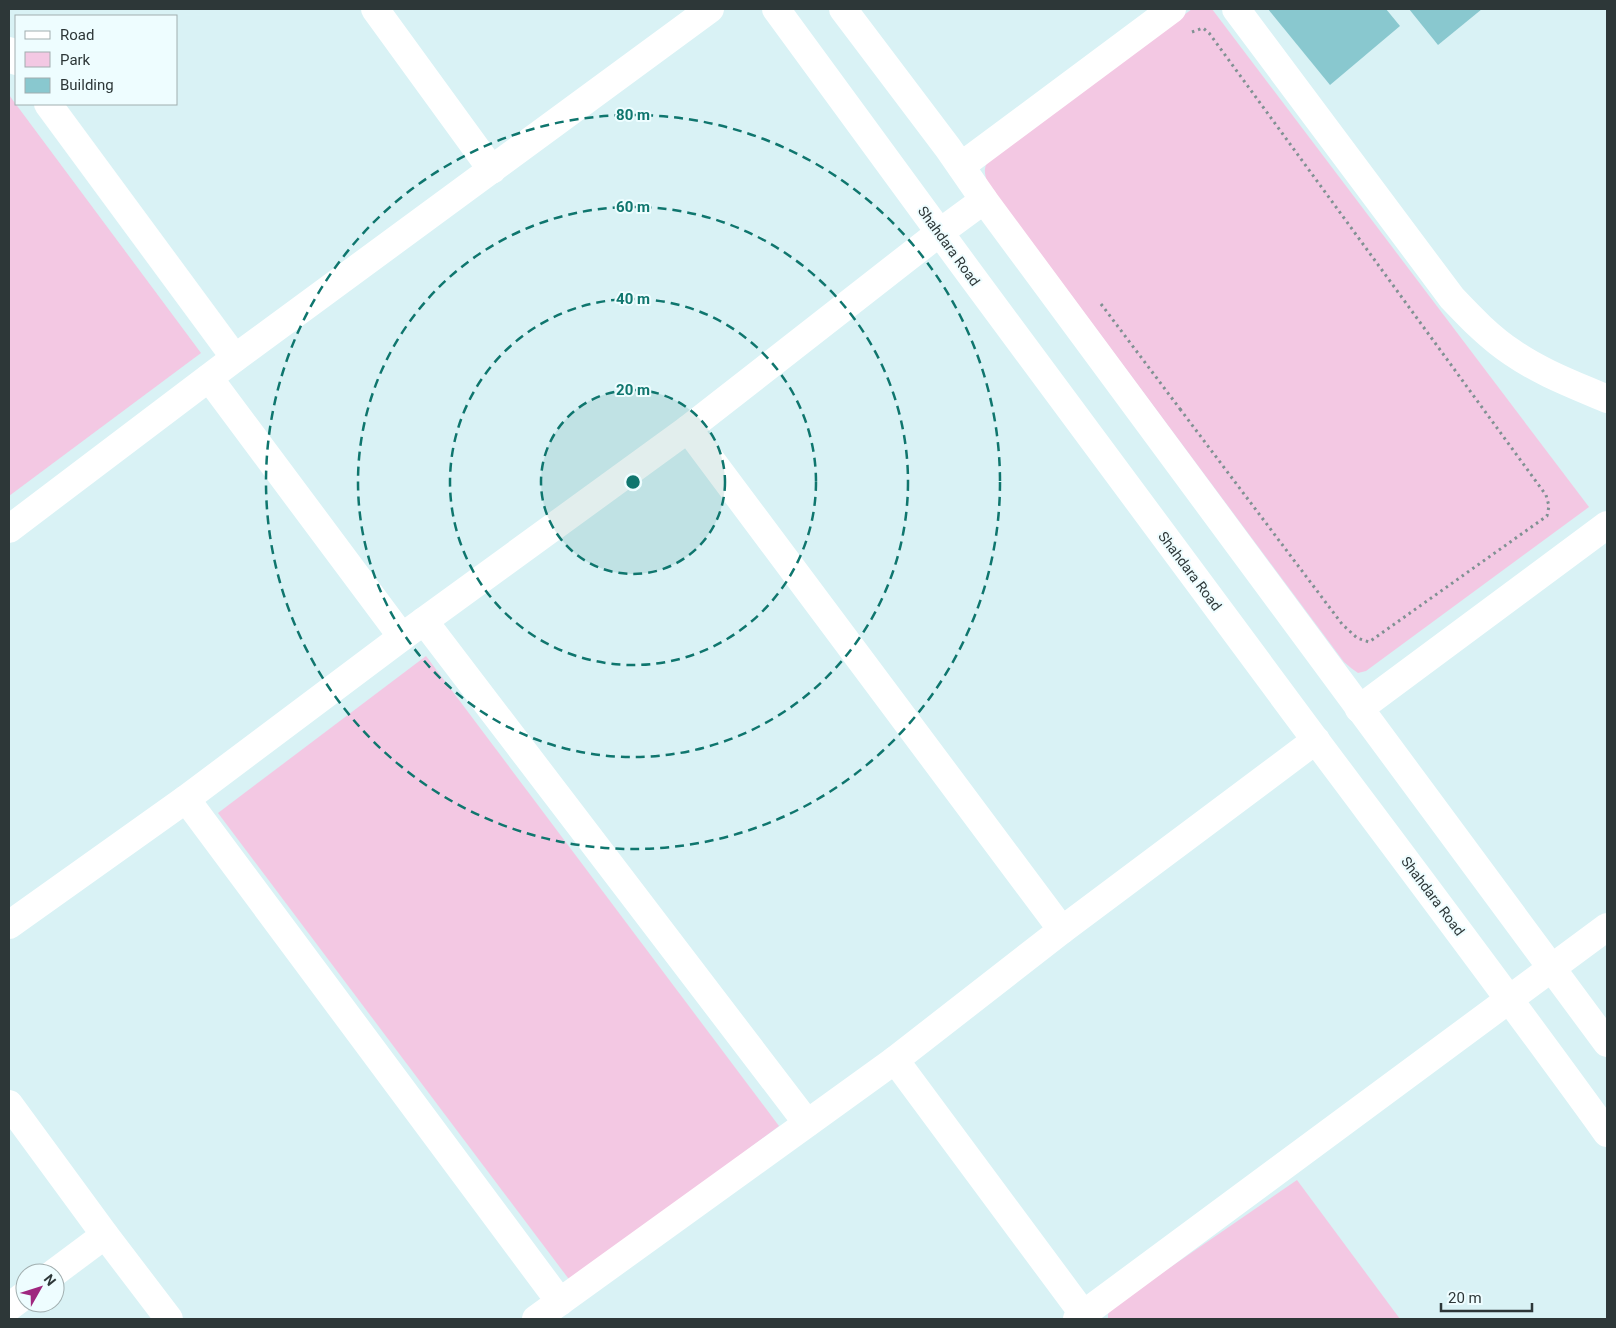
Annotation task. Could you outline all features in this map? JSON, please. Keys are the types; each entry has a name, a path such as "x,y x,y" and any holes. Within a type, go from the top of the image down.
{"street":[{"path":"374,9 492,170"},
{"path":"9,529 235,358 710,9"},
{"name":"Shahdara Road","path":"776,9 939,233 1607,1132"},
{"path":"843,9 961,166 984,200 1607,1043"},
{"path":"961,166 1172,9"},
{"path":"1236,9 1452,298 1478,325 1513,353 1551,375 1607,399"},
{"path":"49,105 235,358"},
{"path":"9,925 186,799 402,637 688,429 984,200"},
{"path":"209,378 402,637"},
{"path":"688,429 1062,930"},
{"path":"1360,709 1607,525"},
{"path":"424,621 807,1123"},
{"path":"536,1319 895,1060 1062,930 1316,740"},
{"path":"186,799 560,1302"},
{"path":"895,1060 1082,1318 1607,927"},
{"path":"9,1104 169,1319"},
{"path":"65,1265 105,1235"}],"path":[{"path":"1098,300 1342,624 1357,638 1369,642 1547,516 1549,506 1546,495 1209,33 1203,28 1186,36"},
{"path":"1153,428 1180,409"}],"green space":[{"path":"1192,9 1212,9 1589,507 1366,671 1358,673 1344,662 987,182 986,166 992,157"},
{"path":"9,95 201,353 9,496"},
{"path":"426,656 779,1126 571,1282 218,813"},
{"path":"1297,1180 1400,1319 1108,1319 1108,1314 1114,1306"}],"building":[{"path":"1268,9 1386,9 1400,26 1330,85"},
{"path":"1409,9 1482,9 1438,45"}]}
